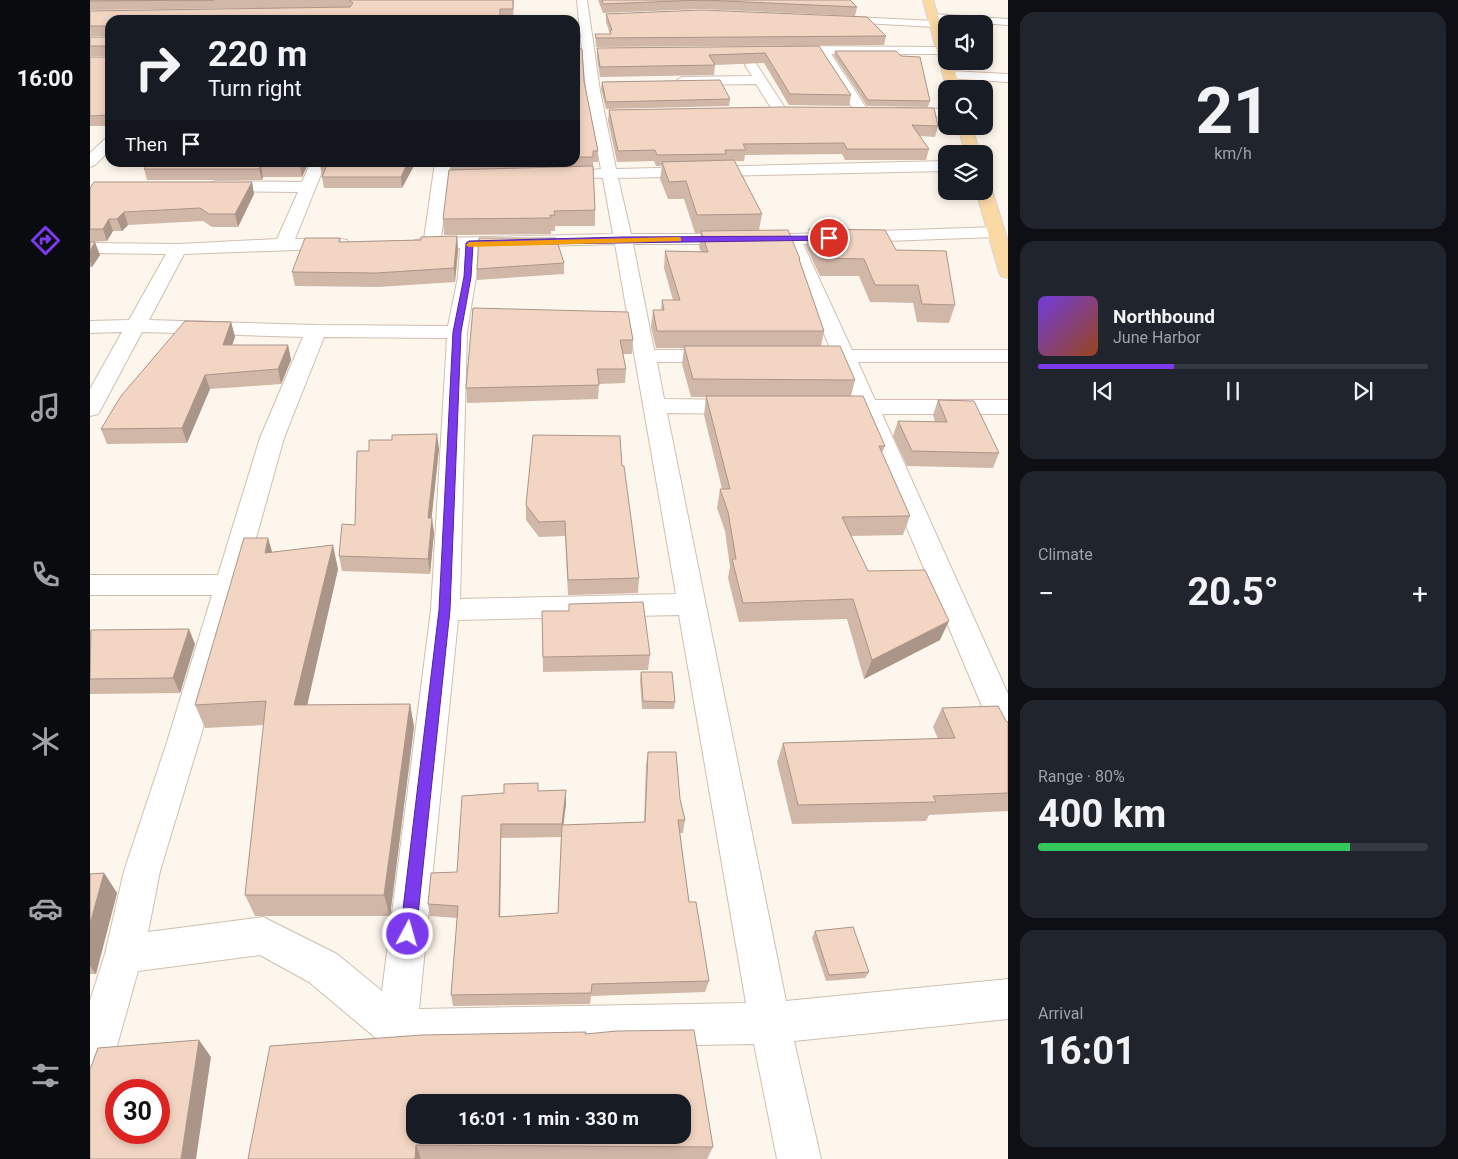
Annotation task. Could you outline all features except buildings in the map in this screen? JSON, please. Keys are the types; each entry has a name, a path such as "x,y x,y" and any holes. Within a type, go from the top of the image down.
{"main road":[{"path":"933,17 938,34"},
{"path":"949,70 951,80"},
{"path":"987,200 1008,272"}],"street":[{"path":"582,0 588,53 609,174 623,239 770,1023 799,1159"},
{"path":"818,18 933,17 1008,22"},
{"path":"772,50 938,51"},
{"path":"822,50 871,112"},
{"path":"743,51 780,111"},
{"path":"950,75 1008,78"},
{"path":"672,82 761,80"},
{"path":"761,111 798,111"},
{"path":"844,112 938,113"},
{"path":"90,162 105,147"},
{"path":"579,175 938,166"},
{"path":"284,244 317,167"},
{"path":"432,244 442,170 500,176"},
{"path":"199,186 308,187"},
{"path":"402,244 623,239 792,239 996,232"},
{"path":"792,239 868,407 1008,730"},
{"path":"397,1030 445,610 457,332 468,277 469,243"},
{"path":"90,248 178,249 284,244 363,244"},
{"path":"90,409 178,249"},
{"path":"90,327 137,326 316,331 457,332"},
{"path":"90,1067 124,954 142,871 272,438 316,331"},
{"path":"645,356 740,356"},
{"path":"806,356 1008,356"},
{"path":"654,406 761,407"},
{"path":"829,407 1008,407"},
{"path":"90,586 229,585"},
{"path":"445,610 691,604"},
{"path":"124,954 263,936 323,968 397,1030 770,1023 1008,999"}],"slow traffic":[{"path":"469,245 469,243 679,239"}],"route":[{"path":"408,934 445,610 457,332 468,277 469,243 623,239 829,238"}]}
